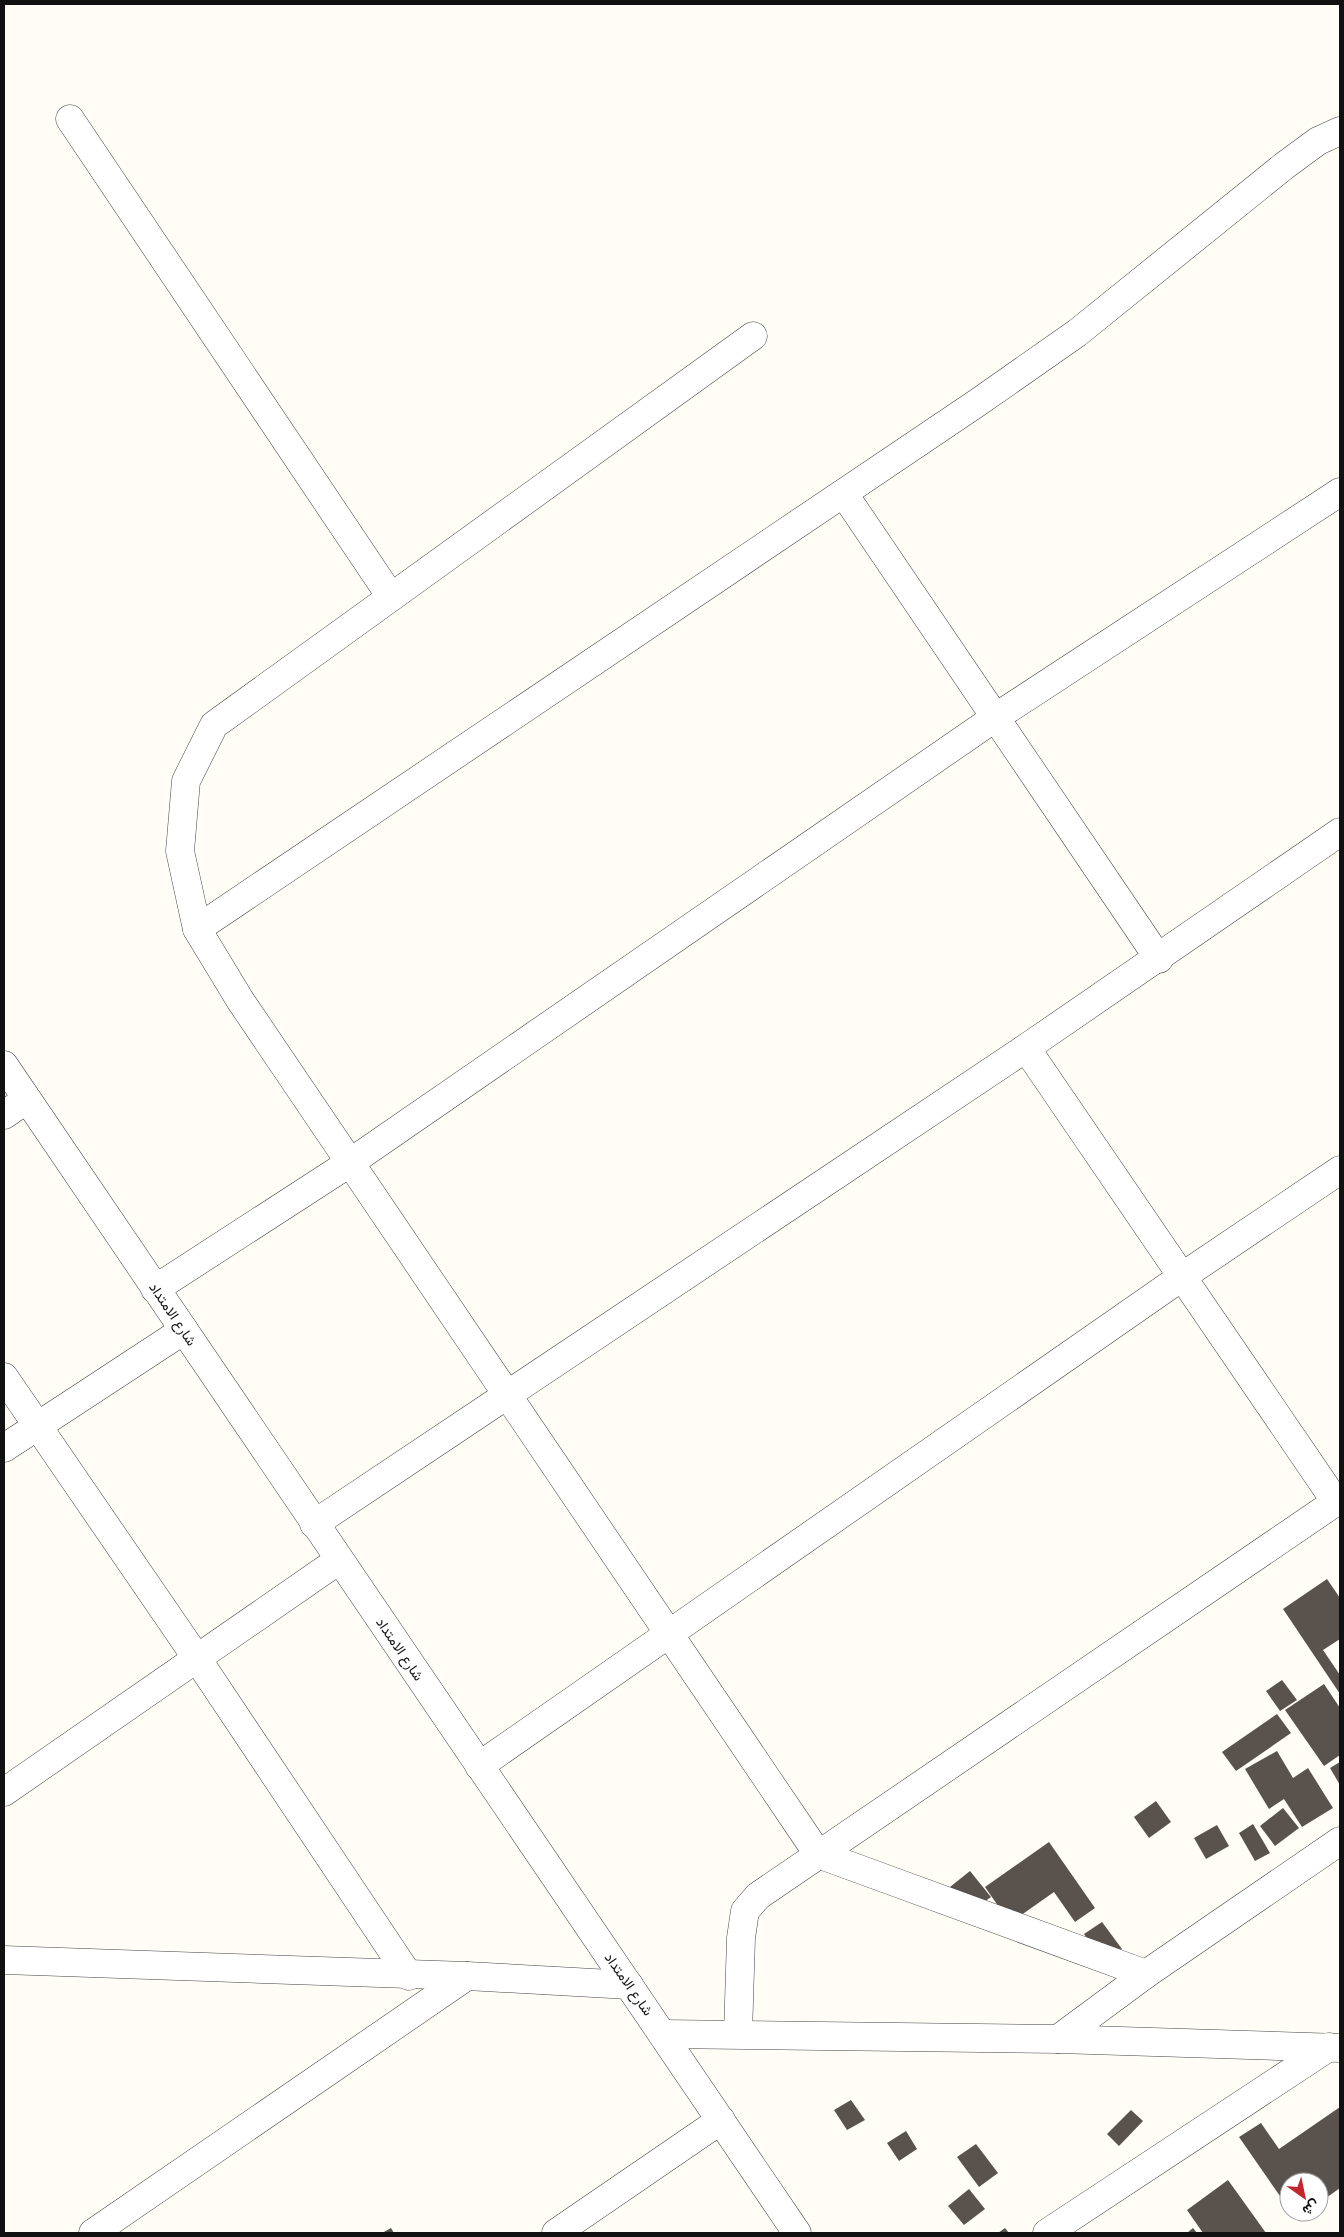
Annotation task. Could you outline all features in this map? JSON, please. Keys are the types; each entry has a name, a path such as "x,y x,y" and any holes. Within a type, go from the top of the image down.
{"street":[{"path":"70,119 391,597"},
{"path":"197,929 844,494 1077,334 1284,166 1318,141 1340,131"},
{"path":"753,336 214,725 186,781 184,798 180,850 197,929 240,1000 818,1854 1146,1974"},
{"path":"155,1288 351,1162 996,717 1340,492"},
{"path":"844,494 1158,959"},
{"path":"314,1524 507,1397 1158,959 1340,832"},
{"path":"738,2034 738,1974 741,1938 745,1912 758,1896 1338,1500 1026,1048"},
{"name":"شارع الامتداد","path":"4,1065 797,2233"},
{"path":"4,1115 27,1099"},
{"path":"479,1766 1183,1276 1340,1170"},
{"path":"4,1448 184,1330"},
{"path":"4,1377 196,1657 409,1976"},
{"path":"4,1792 196,1657 339,1560"},
{"path":"1058,2040 1146,1974 1340,1841"},
{"path":"4,1976 15,1960 409,1976 467,1976 629,1985"},
{"path":"93,2233 467,1976"},
{"path":"663,2034 1058,2040 1335,2048"},
{"path":"1047,2233 1335,2048"},
{"path":"556,2233 721,2120"}],"building":[{"path":"1327,1579 1340,1598 1340,1639 1323,1650 1340,1675 1340,1694 1283,1609"},
{"path":"1282,1680 1297,1700 1280,1711 1266,1691"},
{"path":"1324,1684 1340,1708 1340,1755 1324,1766 1285,1710"},
{"path":"1277,1714 1291,1733 1236,1771 1222,1752"},
{"path":"1277,1751 1293,1778 1308,1768 1333,1808 1302,1827 1284,1799 1269,1809 1245,1769"},
{"path":"1340,1762 1340,1785 1330,1768"},
{"path":"1156,1801 1171,1822 1149,1838 1134,1817"},
{"path":"1283,1808 1299,1828 1275,1846 1260,1826"},
{"path":"1253,1824 1270,1853 1255,1861 1239,1833"},
{"path":"1217,1825 1229,1846 1206,1859 1194,1838"},
{"path":"1049,1842 1095,1908 1075,1922 1054,1892 1010,1923 985,1887"},
{"path":"970,1871 991,1897 970,1912 950,1887"},
{"path":"1102,1922 1122,1949 1104,1962 1084,1934"},
{"path":"851,2100 865,2120 847,2130 834,2110"},
{"path":"1340,2107 1340,2188 1329,2196 1329,2172 1279,2172 1279,2195 1239,2137 1261,2123 1279,2149"},
{"path":"1131,2110 1143,2121 1119,2146 1107,2134"},
{"path":"906,2131 917,2149 899,2161 887,2143"},
{"path":"976,2144 998,2173 979,2187 957,2157"},
{"path":"1228,2180 1266,2233 1203,2233 1187,2210"},
{"path":"969,2189 985,2209 964,2225 948,2206"},
{"path":"391,2228 394,2233 382,2233"},
{"path":"1005,2228 1009,2233 998,2233"},
{"path":"1193,2228 1197,2233 1187,2233"}]}
